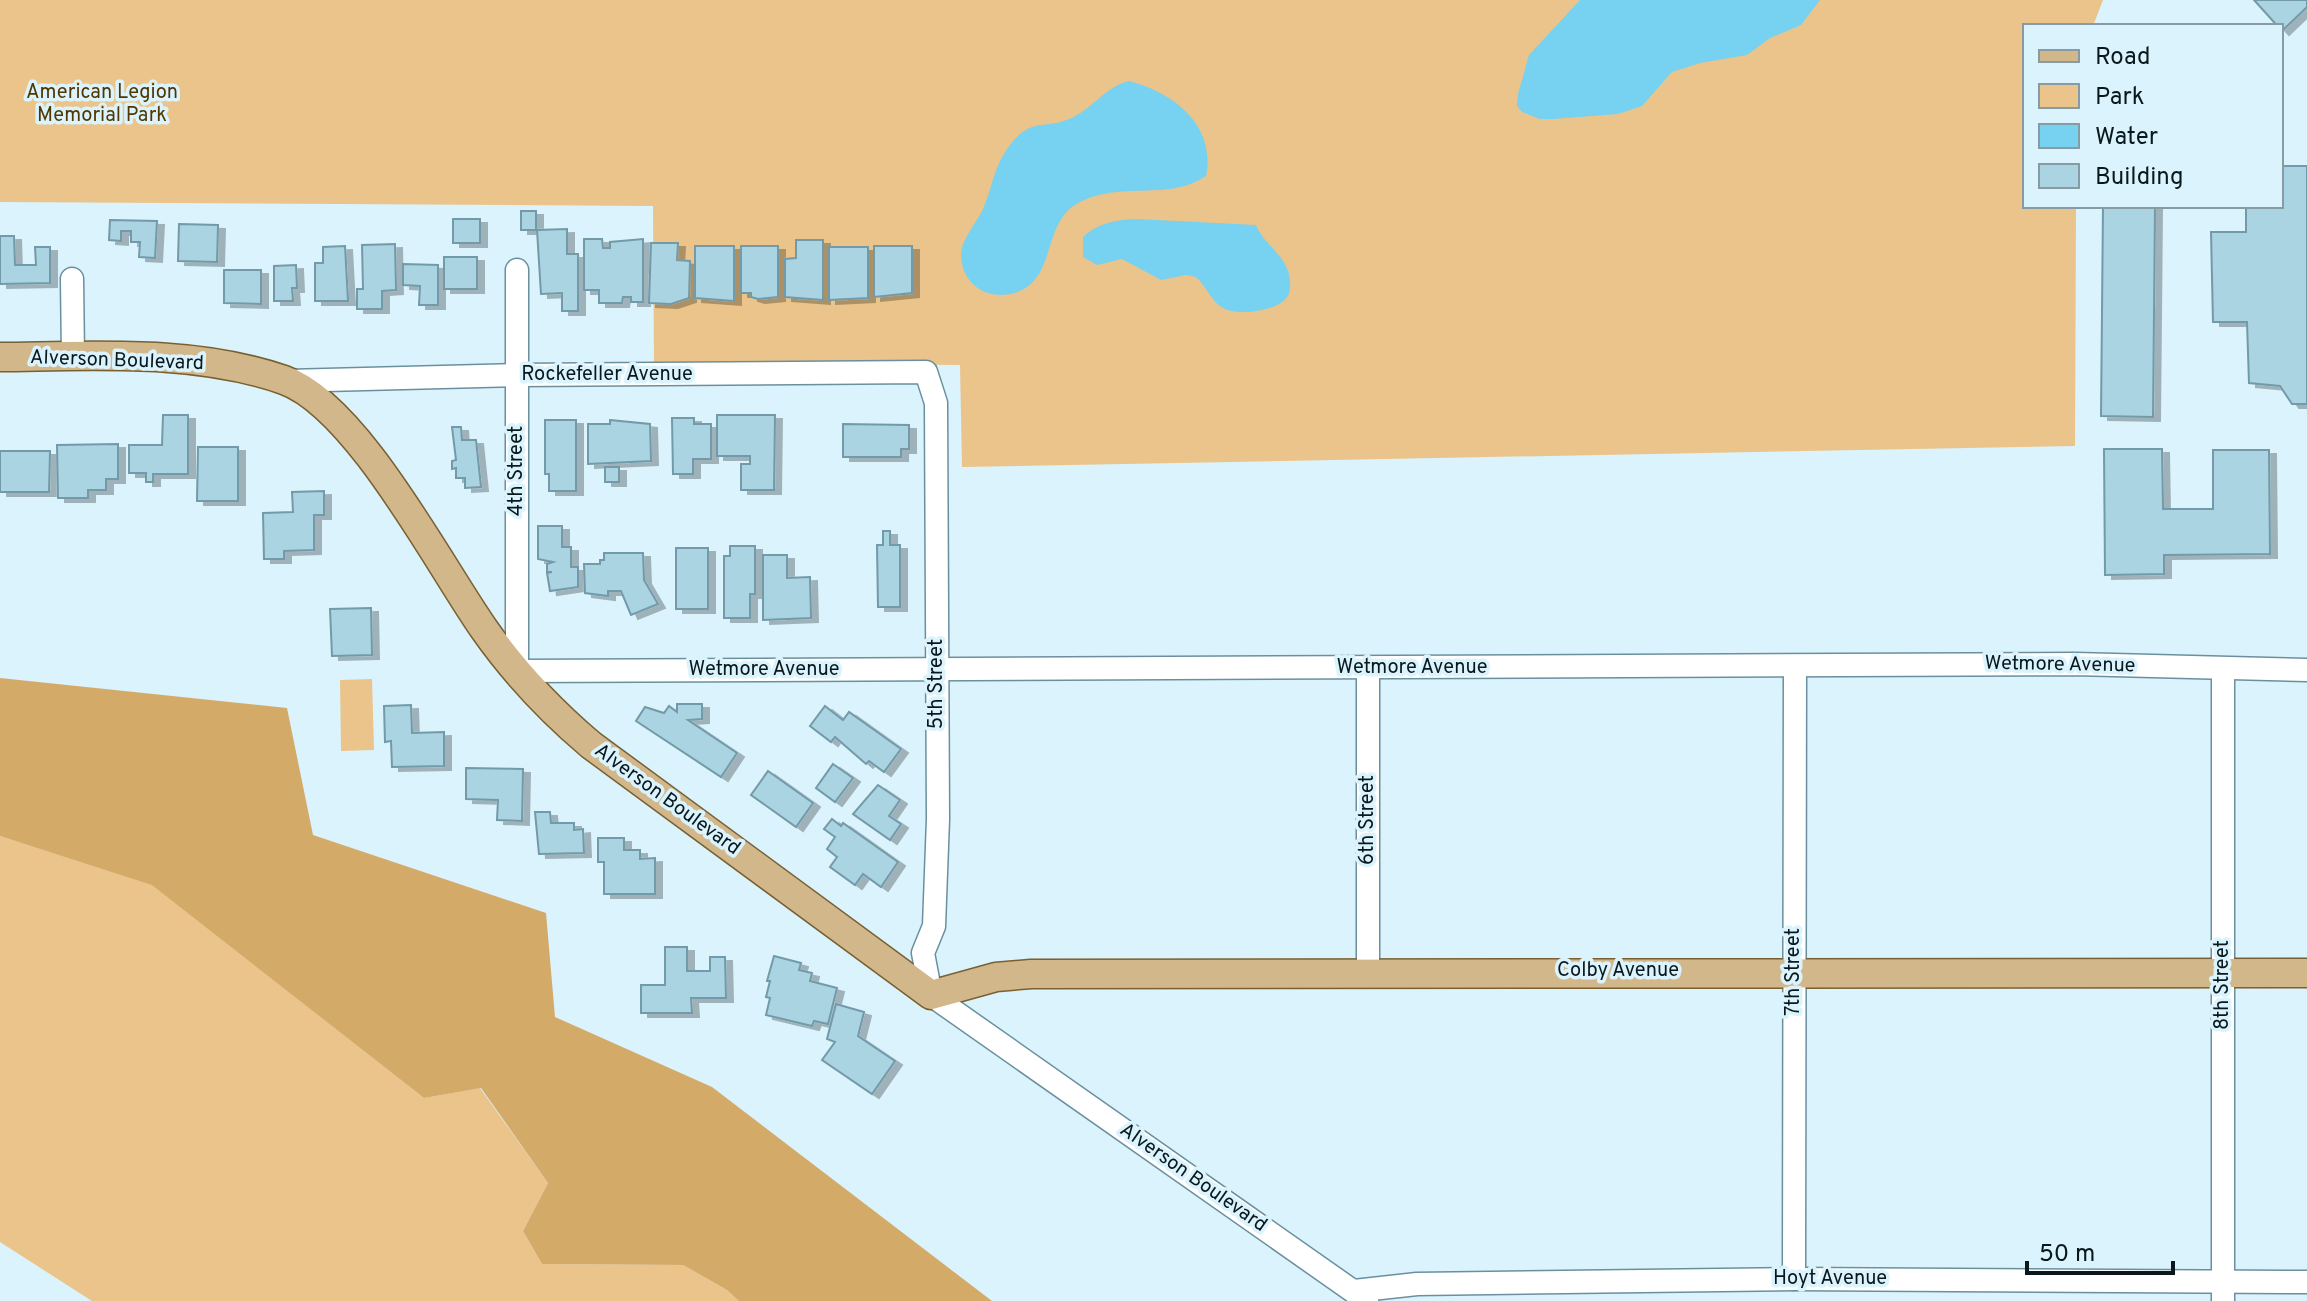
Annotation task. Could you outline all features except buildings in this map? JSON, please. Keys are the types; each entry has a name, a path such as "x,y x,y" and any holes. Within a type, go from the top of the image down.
{"main road":[{"name":"Alverson Boulevard","path":"0,357 173,359 240,368 287,381 321,405 377,466 484,630 555,714 591,745 931,995"},
{"name":"Colby Avenue","path":"931,995 996,977 1031,974 1368,971 2307,973"}],"street":[{"name":"4th Street","path":"517,270 517,671"},
{"path":"72,279 73,357"},
{"name":"Rockefeller Avenue","path":"287,381 517,375 926,372"},
{"name":"5th Street","path":"926,372 936,403 938,819 934,926 923,953 931,995"},
{"name":"Wetmore Avenue","path":"517,671 2075,664 2307,670"},
{"name":"7th Street","path":"1794,1279 1795,666"},
{"name":"6th Street","path":"1368,669 1368,971"},
{"name":"8th Street","path":"2223,669 2223,1292"},
{"name":"Alverson Boulevard","path":"931,995 1360,1296"},
{"name":"Hoyt Avenue","path":"1360,1296 1417,1284 1794,1279 2223,1292 2307,1282"}],"green space":[{"name":"American Legion Memorial Park","path":"0,0 2103,0 2094,24 2023,24 2023,208 2076,208 2075,446 962,467 960,365 654,363 653,206 0,202"},
{"path":"372,679 374,750 341,751 340,680"},
{"path":"0,836 152,884 424,1098 480,1088 548,1183 523,1231 542,1264 683,1265 727,1290 739,1301 92,1301 0,1242"}],"shaded area":[{"path":"0,678 287,708 313,835 546,913 555,1017 712,1087 992,1301 739,1301 727,1290 683,1265 542,1264 523,1231 548,1183 481,1088 424,1098 152,885 0,836"}],"water":[{"path":"1580,0 1820,0 1801,25 1770,38 1747,55 1700,63 1672,72 1642,106 1618,114 1553,119 1540,119 1522,112 1517,106 1518,94 1529,55"},
{"path":"1129,81 1162,94 1188,114 1205,142 1206,176 1176,188 1110,193 1078,203 1059,223 1045,261 1031,283 1009,294 999,295 980,289 966,275 961,254 1007,149 1028,129 1069,119 1112,88"},
{"path":"1136,219 1256,225 1287,269 1290,278 1288,296 1263,310 1232,311 1217,303 1196,277 1186,275 1161,280 1122,259 1097,265 1083,257 1083,237 1089,232 1107,223"}]}
